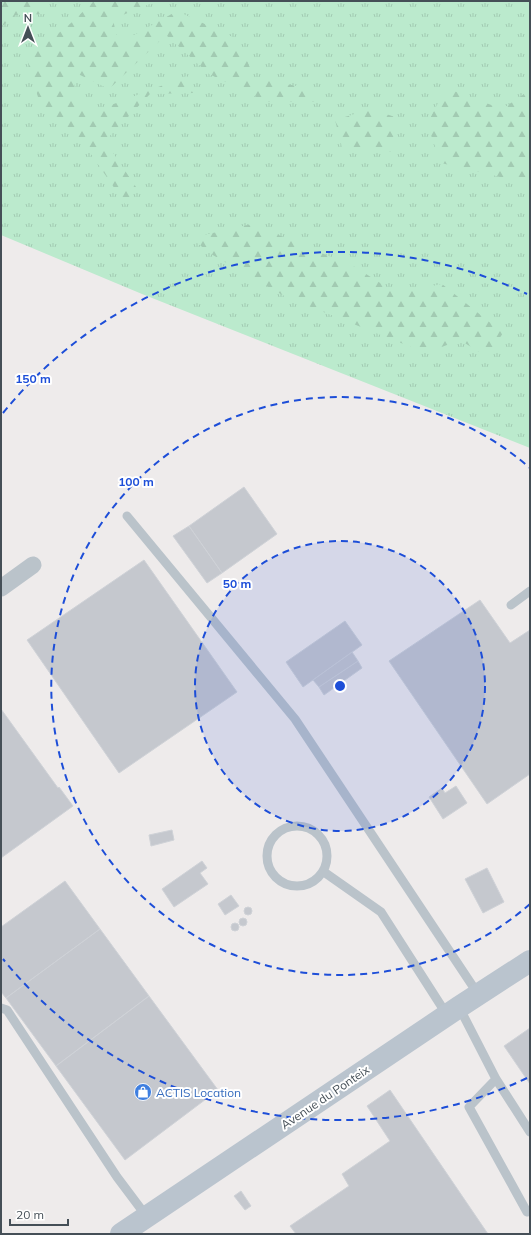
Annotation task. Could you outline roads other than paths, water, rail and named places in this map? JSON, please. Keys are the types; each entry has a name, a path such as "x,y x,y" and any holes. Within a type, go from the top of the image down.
{"street":[{"path":"1,588 33,564"},
{"name":"Avenue du Ponteix","path":"121,1234 478,994 530,961"}],"lane":[{"path":"127,516 295,719 478,994"},
{"path":"511,605 530,591"},
{"path":"293,826 303,826 312,829 320,835 325,843 328,853 324,872 317,880 308,885 298,887 288,885 278,880 271,873 267,863 269,843 276,834 293,826"},
{"path":"324,872 381,912 453,1011 530,1132"},
{"path":"1,1008 7,1010 117,1177 147,1217"},
{"path":"496,1079 469,1107 527,1212"}],"place":[{"name":"ACTIS Location","path":"143,1092"}]}
